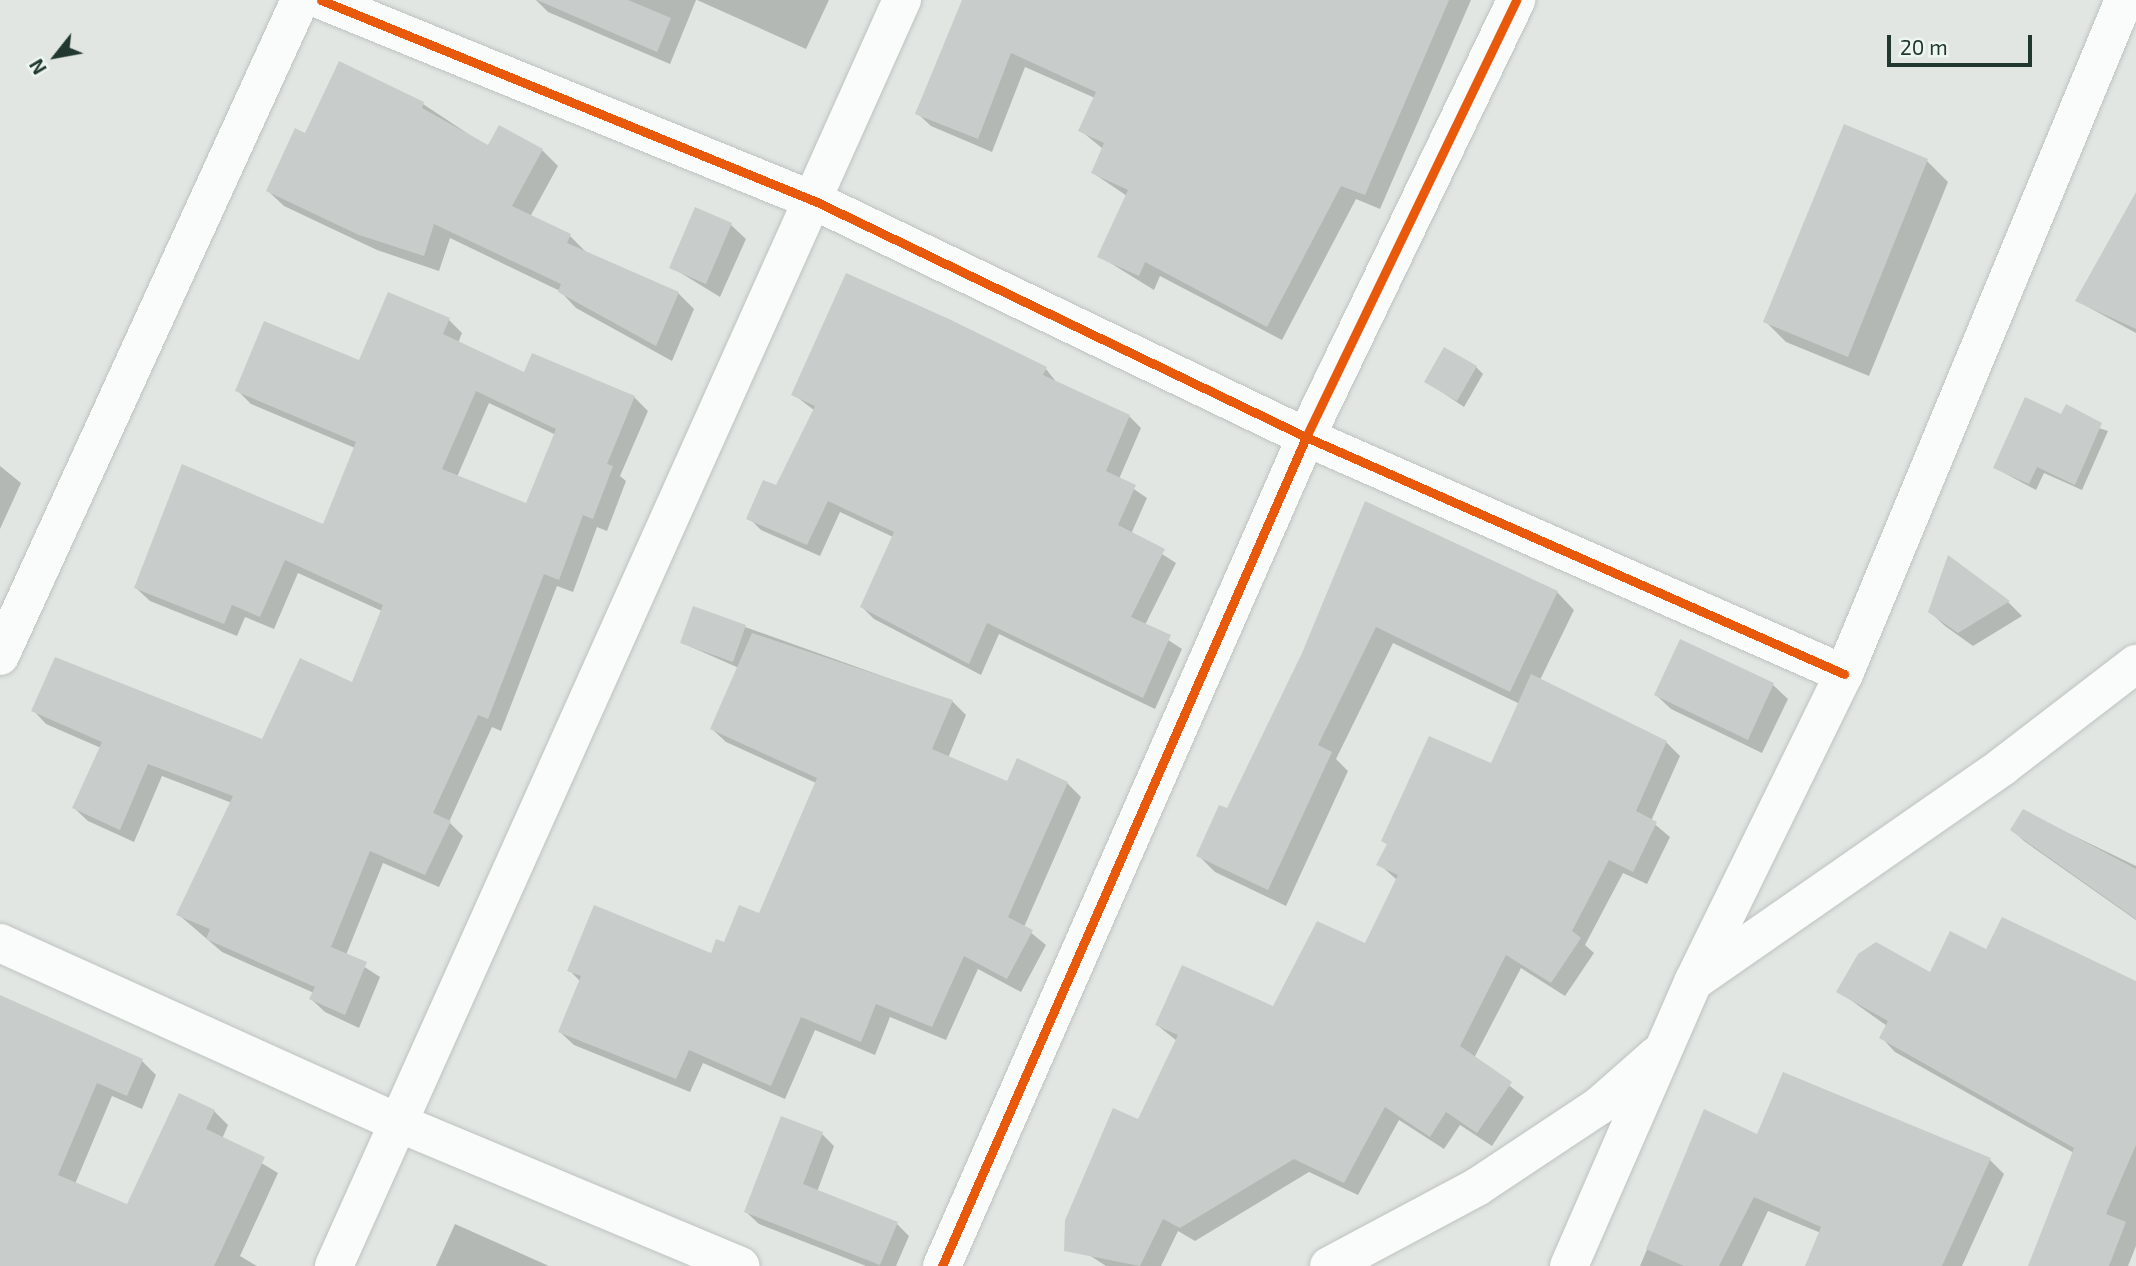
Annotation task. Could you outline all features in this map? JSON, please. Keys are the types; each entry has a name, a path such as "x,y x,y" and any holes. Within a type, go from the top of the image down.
{"street":[{"path":"0,656 300,0"},
{"path":"321,0 817,202 1306,438 1844,674"},
{"path":"334,1266 401,1124 817,202 902,0"},
{"path":"942,1266 1306,438 1516,0"},
{"path":"1569,1266 1694,981 1844,674 2124,0"},
{"path":"1694,981 2003,766 2136,664"},
{"path":"0,943 401,1124 741,1266"},
{"path":"1329,1266 1476,1187 1599,1106 1664,1049"}],"building":[{"path":"537,0 628,0 671,18 657,52"},
{"path":"962,0 1449,0 1365,195 1341,186 1267,327 1145,262 1139,276 1097,257 1128,190 1091,173 1104,143 1078,131 1096,92 1011,53 978,139 915,114"},
{"path":"339,61 424,102 422,108 488,145 499,125 543,149 512,206 571,234 567,243 679,292 656,346 558,292 561,284 434,224 424,256 359,235 266,191 295,128 305,133"},
{"path":"1844,124 1928,159 1848,357 1763,322"},
{"path":"2136,192 2136,329 2075,301"},
{"path":"695,207 732,223 706,284 669,268"},
{"path":"846,273 1047,367 1043,375 1130,415 1106,471 1136,485 1118,525 1165,549 1131,617 1171,635 1143,698 987,623 969,664 860,607 894,532 828,501 807,545 746,519 763,480 776,485 815,406 791,395"},
{"path":"388,292 450,318 443,334 524,372 532,353 635,396 607,464 613,466 593,519 583,515 559,580 544,574 488,719 478,715 433,813 451,821 425,875 370,851 331,947 367,962 345,1015 309,999 315,987 206,939 210,929 176,915 233,796 148,764 120,830 72,808 102,742 31,711 55,657 262,739 300,658 352,682 383,605 285,560 260,617 232,605 224,624 134,588 182,464 323,524 356,442 235,391 264,321 359,360","holes":["476,391 556,429 526,503 442,469"]},
{"path":"1444,347 1477,366 1457,401 1424,382"},
{"path":"2025,397 2061,414 2066,404 2102,423 2075,485 2037,467 2029,484 1993,468"},
{"path":"1365,501 1558,591 1510,692 1376,627 1318,745 1332,752 1268,890 1196,856 1219,805 1227,808 1302,653"},
{"path":"1948,555 2010,601 1958,633 1928,612"},
{"path":"693,606 746,625 733,662 680,643"},
{"path":"752,633 953,700 932,749 1007,781 1017,758 1068,782 1008,917 1033,930 1007,979 964,956 932,1027 876,1004 861,1042 801,1017 771,1086 689,1050 676,1079 558,1032 581,976 567,971 594,905 711,953 716,939 724,942 739,905 759,913 817,778 710,729"},
{"path":"1680,639 1774,683 1748,740 1654,695"},
{"path":"1531,674 1667,741 1636,811 1657,822 1633,872 1609,860 1572,931 1581,938 1551,983 1506,955 1460,1046 1512,1082 1477,1133 1446,1112 1430,1137 1385,1107 1344,1183 1294,1159 1180,1228 1163,1219 1140,1266 1064,1251 1065,1220 1113,1108 1138,1119 1178,1035 1155,1025 1182,965 1273,1006 1317,921 1365,943 1398,875 1376,865 1387,844 1381,841 1429,736 1491,763"},
{"path":"2023,809 2136,869 2136,919 2010,830"},
{"path":"2002,917 2136,981 2136,1145 2106,1214 2126,1222 2109,1266 2028,1266 2074,1148 1879,1038 1888,1021 1836,992 1858,954 1876,942 1930,972 1950,931 1986,949"},
{"path":"0,995 143,1059 127,1096 97,1083 58,1175 127,1204 179,1093 215,1110 206,1129 265,1157 214,1266 0,1266"},
{"path":"1783,1072 1991,1158 1942,1266 1805,1266 1821,1227 1754,1197 1719,1266 1684,1266 1646,1249 1704,1109 1757,1134"},
{"path":"781,1116 823,1132 803,1184 898,1222 880,1265 744,1212"}],"cycle path":[{"path":"321,0 817,202 1306,437 1844,674"},
{"path":"942,1266 1306,437 1516,0"}]}
